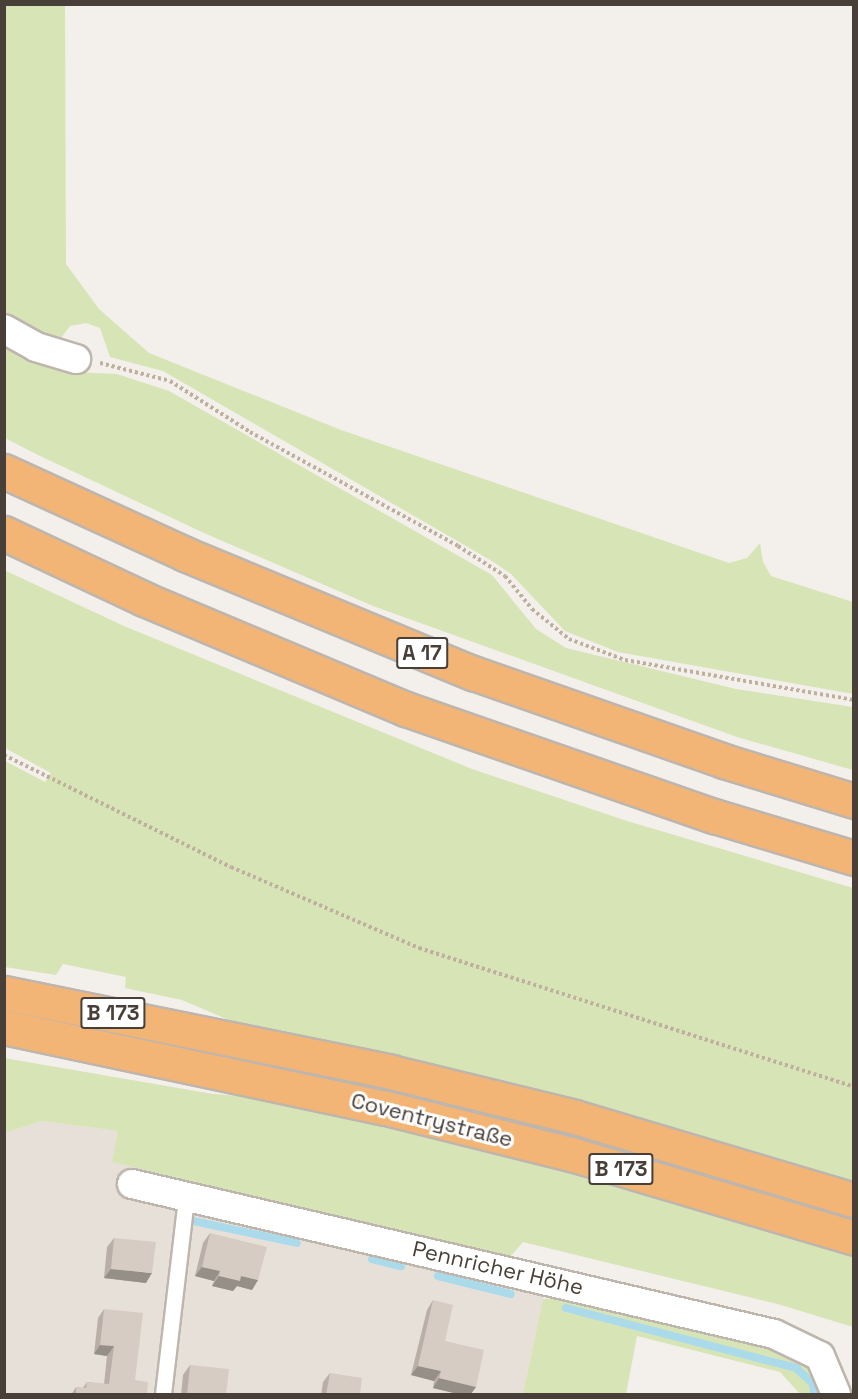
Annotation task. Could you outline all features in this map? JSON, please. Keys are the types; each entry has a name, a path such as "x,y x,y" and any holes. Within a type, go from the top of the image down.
{"highway":[{"name":"A 17","path":"4,471 185,554 473,673 724,761 854,801"},
{"name":"A 17","path":"4,533 144,599 428,717 714,816 854,858"},
{"name":"B 173","path":"4,993 220,1035 403,1075 575,1117 854,1200"},
{"name":"Coventrystraße","path":"4,1027 386,1108 525,1143 854,1238"}],"street":[{"path":"4,329 36,347 76,359"},
{"name":"Pennricher Höhe","path":"132,1184 774,1334 820,1356 836,1395"}],"lane":[{"path":"163,1395 186,1197"}],"path":[{"path":"76,359 124,367 170,381 250,432 458,546 505,576 532,609 569,639 625,660 854,700"},
{"path":"4,755 231,867 419,948 854,1087"}],"shaded area":[{"path":"42,1121 119,1131 113,1162 550,1267 523,1394 5,1394 5,1133"}],"green space":[{"path":"5,5 65,5 66,264 99,309 149,353 341,430 729,563 747,558 760,543 763,562 771,576 853,602 853,694 618,652 565,631 511,574 492,561 163,371 110,357 100,328 86,323 70,326 59,341 5,322"},
{"path":"4,343 74,372 117,374 169,391 492,575 536,629 566,648 736,689 853,707 853,770 737,737 373,606 204,533 38,455 5,438"},
{"path":"4,570 124,626 472,769 627,821 853,888 853,1185 391,1056 231,1021 182,1000 125,988 126,977 63,964 56,975 5,967 5,761 45,782 51,773 5,748"},
{"path":"4,1058 213,1094 282,1099 402,1126 853,1254 853,1327 781,1305 523,1242 509,1258 112,1162 118,1131 42,1121 5,1133"},
{"path":"562,1298 796,1356 815,1368 827,1394 800,1394 780,1372 637,1336 626,1394 523,1394 543,1299"}],"building":[{"path":"210,1233 267,1247 258,1280 241,1276 240,1281 219,1276 220,1271 202,1267"},
{"path":"114,1238 156,1242 152,1273 111,1269"},
{"path":"433,1300 453,1305 445,1341 484,1350 476,1387 439,1378 441,1371 418,1366"},
{"path":"104,1309 143,1313 135,1380 148,1382 147,1395 76,1395 76,1387 86,1388 87,1382 109,1384 114,1346 100,1345"},
{"path":"190,1365 229,1369 226,1395 187,1395"},
{"path":"330,1373 362,1378 360,1395 326,1395"}],"waterway":[{"path":"193,1221 297,1243"},
{"path":"372,1259 401,1266"},
{"path":"438,1276 511,1294"},
{"path":"566,1308 796,1368 813,1384 814,1394"}]}
